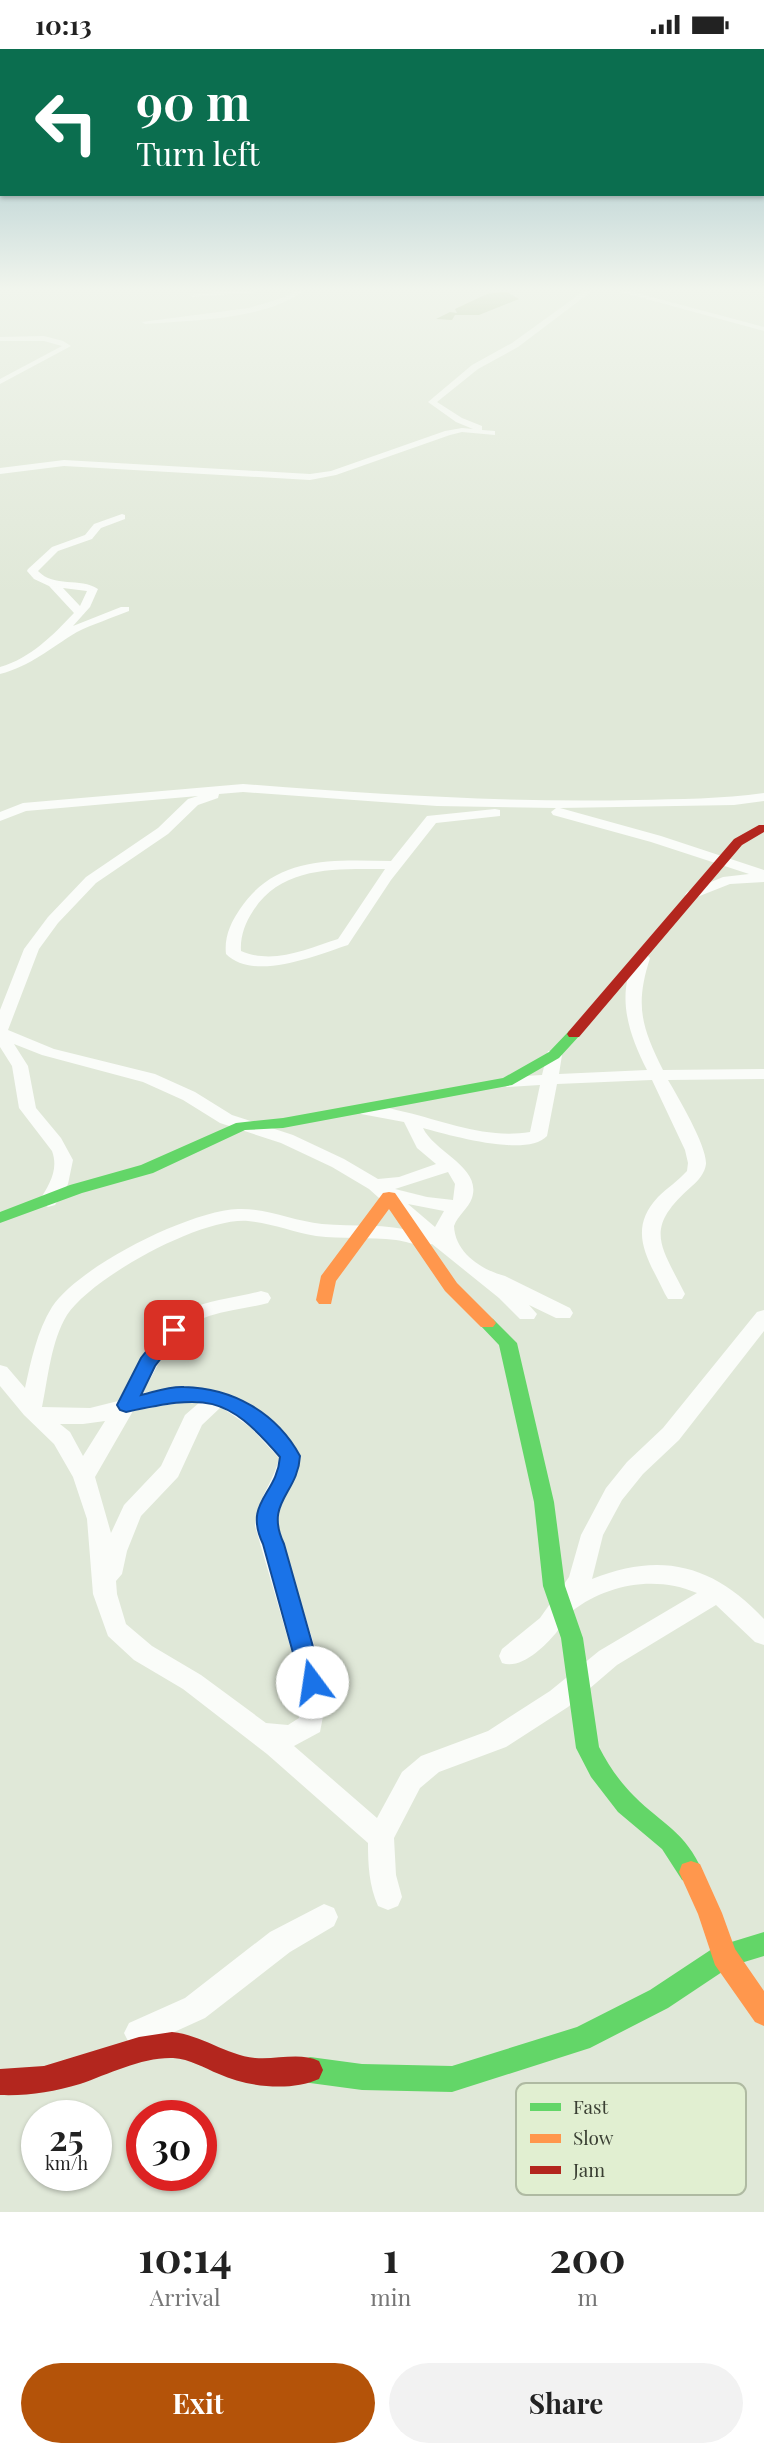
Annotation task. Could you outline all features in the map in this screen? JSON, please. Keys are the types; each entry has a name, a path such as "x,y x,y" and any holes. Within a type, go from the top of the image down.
{"street":[{"path":"0,471 64,463 310,477 333,473 448,433 462,430 492,433 459,419 432,403 445,392"},
{"path":"43,652 80,613 93,589 79,585 53,584 36,577 32,571 55,549 89,537 91,530 98,525 122,517"},
{"path":"53,584 80,613"},
{"path":"0,671 17,666 43,652 75,629 125,609"},
{"path":"0,1032 32,949 53,919 91,880 163,831 193,802 243,787"},
{"path":"0,817 23,807 243,787 437,802 585,805 734,801 764,797"},
{"path":"396,865 314,868 283,876 263,888 242,918 232,945 234,954 246,961 268,964 343,942 432,818 585,805"},
{"path":"544,809 723,860 764,876"},
{"path":"507,1082 554,1055 642,958 738,842 764,827"},
{"path":"692,895 728,880 764,876"},
{"path":"642,958 634,982 632,1000 656,1074 680,1119 697,1163 697,1171 692,1178 663,1200 652,1225 653,1253 676,1294"},
{"path":"0,1032 33,1047 149,1078 189,1096 242,1126 286,1139 338,1163 381,1190 450,1250 506,1293 527,1314"},
{"path":"0,1032 20,1066 23,1096 28,1108 57,1144 66,1165 64,1178 48,1201"},
{"path":"363,1110 398,1114 487,1138 522,1140 538,1136 554,1055"},
{"path":"0,1218 76,1189 159,1164 242,1126 283,1123 363,1110 507,1082 656,1074 764,1074"},
{"path":"411,1119 425,1146 450,1165 461,1177 464,1186 458,1206 442,1226 442,1233 450,1250"},
{"path":"325,1300 327,1280 365,1230 381,1190 450,1165"},
{"path":"381,1190 415,1201 458,1206"},
{"path":"381,1190 451,1287 508,1343 544,1502 554,1586 572,1638 588,1748 599,1770 625,1804 648,1819 671,1841 692,1873 724,1956 764,2013"},
{"path":"34,1413 42,1361 59,1311 75,1292 112,1266 166,1237 212,1218 252,1215 323,1231 365,1230 416,1237 450,1250"},
{"path":"485,1277 506,1283 563,1313"},
{"path":"84,1477 92,1457 126,1405 148,1363 184,1320 209,1310 261,1298"},
{"path":"511,1656 548,1624 580,1580 592,1535 614,1494 635,1468 671,1434 764,1317"},
{"path":"0,1372 34,1413 62,1438 84,1477 98,1519 105,1594 116,1629 143,1653 192,1682 261,1734 381,1837"},
{"path":"34,1413 92,1416 126,1405 181,1393 218,1397 247,1410 290,1456 289,1469 266,1512 266,1529 274,1544 282,1582 296,1620 316,1700 311,1724 299,1734 288,1739 261,1734"},
{"path":"105,1594 115,1551 132,1511 170,1471 193,1420 218,1397"},
{"path":"561,1606 615,1578 641,1573 669,1573 720,1592 746,1613 764,1635"},
{"path":"388,1897 382,1875 381,1837 411,1780 430,1764 497,1739 559,1699 608,1658 688,1608 720,1592"},
{"path":"0,2080 52,2073 195,2008 280,1942 324,1917"},
{"path":"0,2080 28,2084 71,2074 162,2045 195,2048 218,2061 251,2071 308,2070 362,2077 452,2079 581,2039 659,1999 724,1956 764,1944"}],"traffic: fast":[{"path":"0,1218 76,1189 147,1169 242,1126 283,1123 507,1082 554,1055 574,1034"},
{"path":"487,1323 508,1343 544,1502 554,1586 572,1638 588,1748 599,1770 626,1804 671,1841 691,1872"},
{"path":"310,2070 362,2077 452,2079 581,2039 659,1999 724,1956 764,1944"}],"traffic: slow":[{"path":"325,1300 327,1280 389,1197 451,1287 487,1323"},
{"path":"691,1872 710,1913 724,1956 764,2013"}],"traffic: jam":[{"path":"574,1034 738,842 763,828"},
{"path":"0,2082 44,2080 139,2051 172,2045 184,2046 251,2071 310,2070"}],"route":[{"path":"174,1330 148,1363 126,1405 181,1393 218,1397 247,1410 290,1456 285,1479 275,1492 266,1512 266,1529 274,1544 282,1582 296,1620 312,1682"}]}
